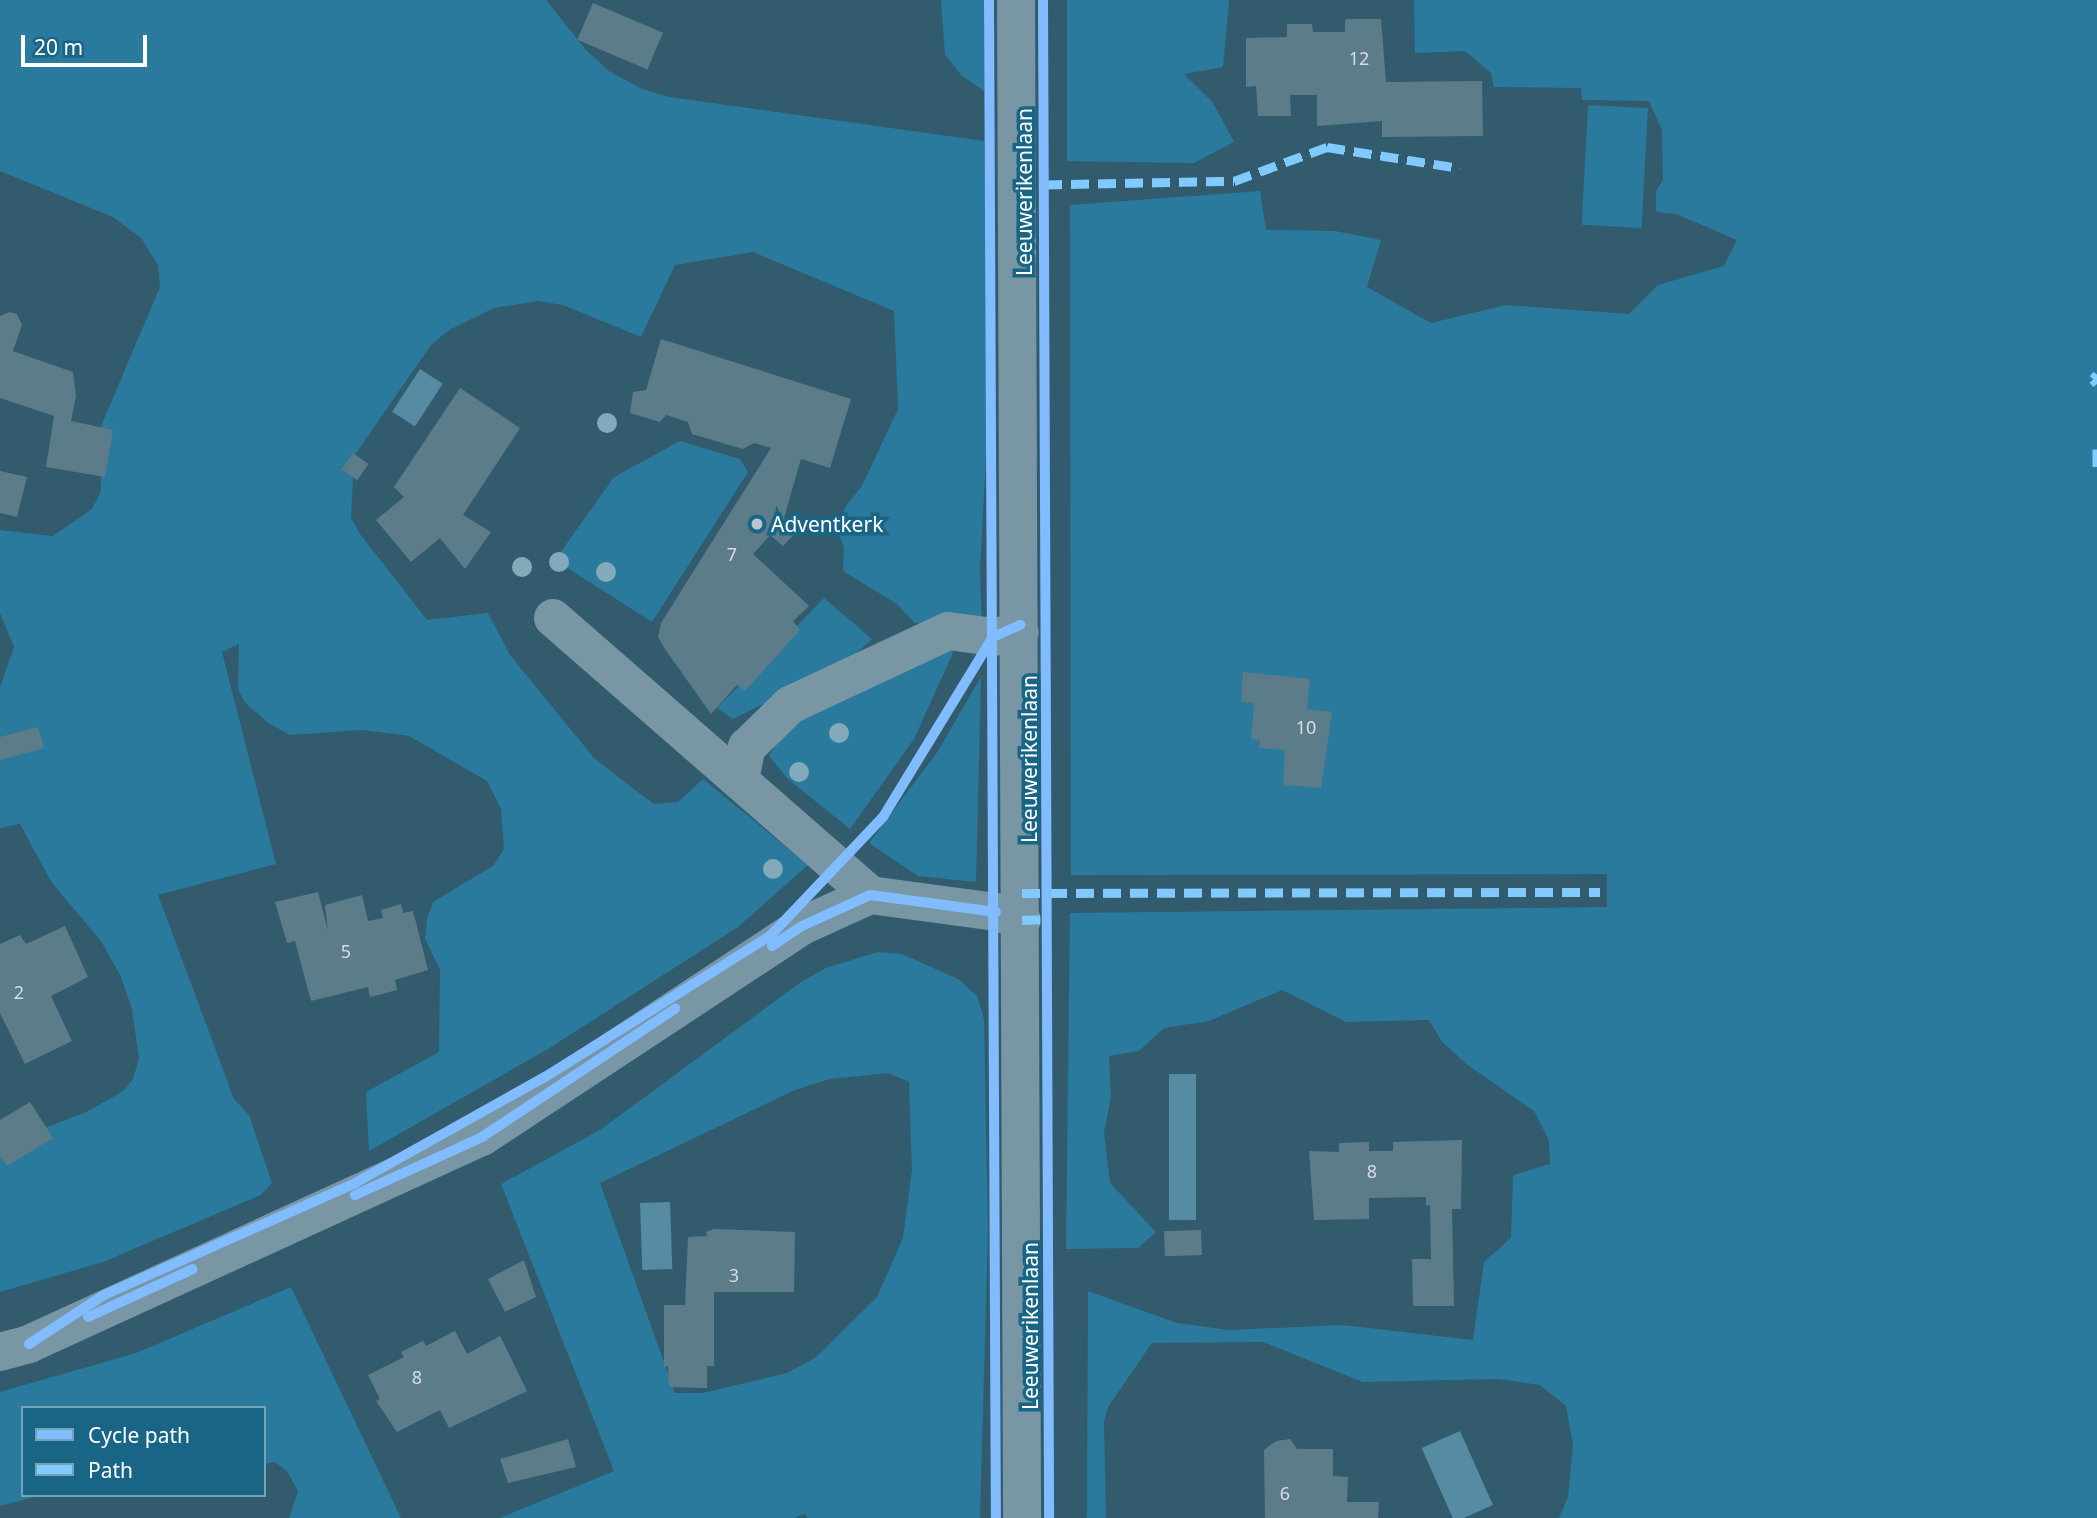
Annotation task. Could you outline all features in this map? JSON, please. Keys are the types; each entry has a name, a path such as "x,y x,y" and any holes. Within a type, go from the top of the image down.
{"street":[{"name":"Leeuwerikenlaan","path":"1016,0 1022,920 1022,1518"},
{"path":"553,618 870,895"},
{"path":"740,779 747,747 790,705 948,631 993,637 1020,632"},
{"path":"10,1344 482,1137 802,926 870,895 996,912 1022,920"}],"shaded area":[{"path":"0,0 546,0 586,50 609,71 642,89 669,97 984,141 989,405 980,569 982,628 915,623 897,604 843,571 844,548 838,532 845,507 862,486 898,409 894,311 753,252 675,265 641,337 563,305 538,301 494,308 449,330 431,345 354,456 351,518 360,534 427,620 488,613 510,655 594,758 635,790 654,804 678,802 703,779 808,865 738,927 548,1049 369,1151 366,1092 439,1052 440,970 425,938 427,919 433,902 493,866 504,849 501,809 487,781 409,736 363,730 290,735 270,724 245,703 238,689 239,644 222,652 276,864 158,895 234,1099 249,1115 272,1183 261,1195 103,1262 0,1292 0,1126 37,1131 86,1112 122,1092 133,1079 139,1058 132,1009 121,977 101,941 52,883 20,824 0,828 0,687 14,647 0,613 0,530 53,536 92,509 101,491 101,426 160,287 158,265 141,238 113,217 0,171"},
{"path":"941,0 984,0 984,91 962,76 945,55"},
{"path":"1067,0 1229,0 1223,67 1184,74 1213,103 1234,142 1194,163 1067,161"},
{"path":"1414,0 2097,0 2097,1518 1559,1518 1568,1497 1573,1445 1566,1406 1540,1385 1499,1379 1363,1382 1263,1342 1152,1343 1108,1407 1104,1422 1106,1518 1087,1518 1088,1291 1177,1323 1229,1330 1342,1325 1473,1340 1484,1262 1511,1238 1513,1175 1550,1164 1549,1141 1534,1111 1469,1066 1442,1042 1429,1020 1346,1022 1282,990 1209,1021 1164,1028 1139,1051 1109,1056 1111,1097 1104,1132 1110,1183 1156,1232 1138,1248 1066,1249 1070,913 1607,907 1607,874 1071,875 1070,205 1260,191 1266,230 1335,231 1381,240 1367,287 1431,323 1506,305 1629,314 1658,285 1724,266 1737,240 1676,214 1656,212 1656,191 1663,180 1662,130 1649,101 1582,100 1581,88 1494,87 1491,73 1465,51 1415,53"},
{"path":"1588,105 1648,108 1642,228 1582,225"},
{"path":"420,369 443,384 415,426 392,412"},
{"path":"680,441 740,459 748,472 652,622 555,560 614,477"},
{"path":"824,598 872,639 846,663 733,719 717,708"},
{"path":"951,643 953,653 914,739 850,829 788,779 769,756 784,731 808,712"},
{"path":"981,677 976,882 918,876 869,843 936,754"},
{"path":"878,952 902,954 960,980 977,996 984,1019 988,1231 980,1518 808,1518 805,1514 794,1518 500,1518 614,1471 501,1184 600,1130 801,982 826,968","holes":["888,1073 909,1082 912,1170 903,1238 877,1297 815,1358 787,1373 703,1393 675,1393 600,1183 795,1090 830,1079"]},
{"path":"1169,1074 1196,1074 1196,1220 1169,1220"},
{"path":"670,1202 672,1269 642,1270 640,1203"},
{"path":"291,1287 401,1518 289,1518 298,1491 287,1471 275,1462 266,1464 266,1406 21,1406 21,1497 34,1497 0,1506 0,1392 136,1353"},
{"path":"1460,1431 1493,1505 1464,1518 1453,1518 1422,1448"}],"building":[{"path":"593,3 663,33 647,70 577,40"},
{"path":"1345,19 1381,19 1386,82 1482,81 1483,136 1382,137 1382,121 1317,126 1317,95 1290,95 1291,116 1258,116 1256,86 1246,87 1246,38 1287,37 1287,24 1312,24 1313,32 1345,32"},
{"path":"10,312 17,314 22,325 13,351 73,372 76,396 71,421 113,430 105,477 46,467 54,416 0,398 0,316"},
{"name":"Adventkerk","path":"661,339 851,399 830,468 801,459 784,518 798,530 783,546 770,535 753,554 809,606 793,621 800,630 745,691 737,685 711,714 658,637 661,623 771,448 754,443 743,449 692,434 688,422 666,415 660,422 630,413 633,392 646,390"},
{"path":"460,388 520,428 463,515 491,532 465,569 440,538 411,562 376,520 404,497 394,487"},
{"path":"353,453 369,464 357,480 342,469"},
{"path":"0,471 27,477 17,517 0,513"},
{"path":"1243,672 1310,679 1307,709 1332,712 1321,788 1283,785 1285,750 1259,748 1260,740 1251,739 1254,703 1241,702"},
{"path":"38,727 44,748 0,760 0,737"},
{"path":"318,892 328,931 325,905 362,895 368,921 383,918 381,910 401,904 403,913 413,911 428,970 395,980 397,990 370,997 368,987 311,1001 295,941 287,943 275,902"},
{"path":"65,926 88,977 51,996 72,1041 25,1064 0,1013 0,944 20,935 26,944"},
{"path":"30,1102 53,1138 7,1166 0,1156 0,1120"},
{"path":"1462,1140 1461,1209 1452,1209 1454,1306 1413,1306 1412,1259 1431,1259 1430,1205 1426,1206 1426,1197 1369,1198 1369,1219 1314,1220 1309,1151 1339,1152 1339,1143 1369,1142 1369,1151 1393,1151 1393,1142"},
{"path":"714,1229 795,1232 794,1292 714,1292 714,1366 707,1366 707,1388 669,1387 668,1366 664,1367 664,1305 685,1305 688,1237 707,1236 706,1232"},
{"path":"1201,1230 1202,1255 1165,1256 1164,1231"},
{"path":"524,1260 536,1297 505,1312 488,1279"},
{"path":"455,1331 467,1354 500,1336 527,1391 449,1428 440,1410 397,1432 376,1401 380,1399 368,1375 404,1357 401,1352 423,1341 426,1346"},
{"path":"568,1439 576,1467 508,1483 500,1459"},
{"path":"1290,1439 1297,1449 1333,1449 1333,1476 1348,1477 1347,1502 1379,1502 1378,1518 1265,1518 1264,1450 1276,1441"}],"marked path":[{"path":"1017,185 1234,181 1327,147 1460,168"},
{"path":"2097,374 2093,379 2097,384"},
{"path":"2097,449 2097,469"},
{"path":"1022,893 1600,892"},
{"path":"1022,920 1049,919"}],"cycle path":[{"path":"989,0 996,1518"},
{"path":"1043,0 1049,1518"},
{"path":"29,1344 104,1295 355,1183 545,1077 771,935 883,817 993,637 1020,625"},
{"path":"772,946 802,926 870,895 996,912"},
{"path":"355,1195 482,1137 675,1009"},
{"path":"88,1317 193,1269"}],"place":[{"name":"Adventkerk","path":"757,524"}]}
